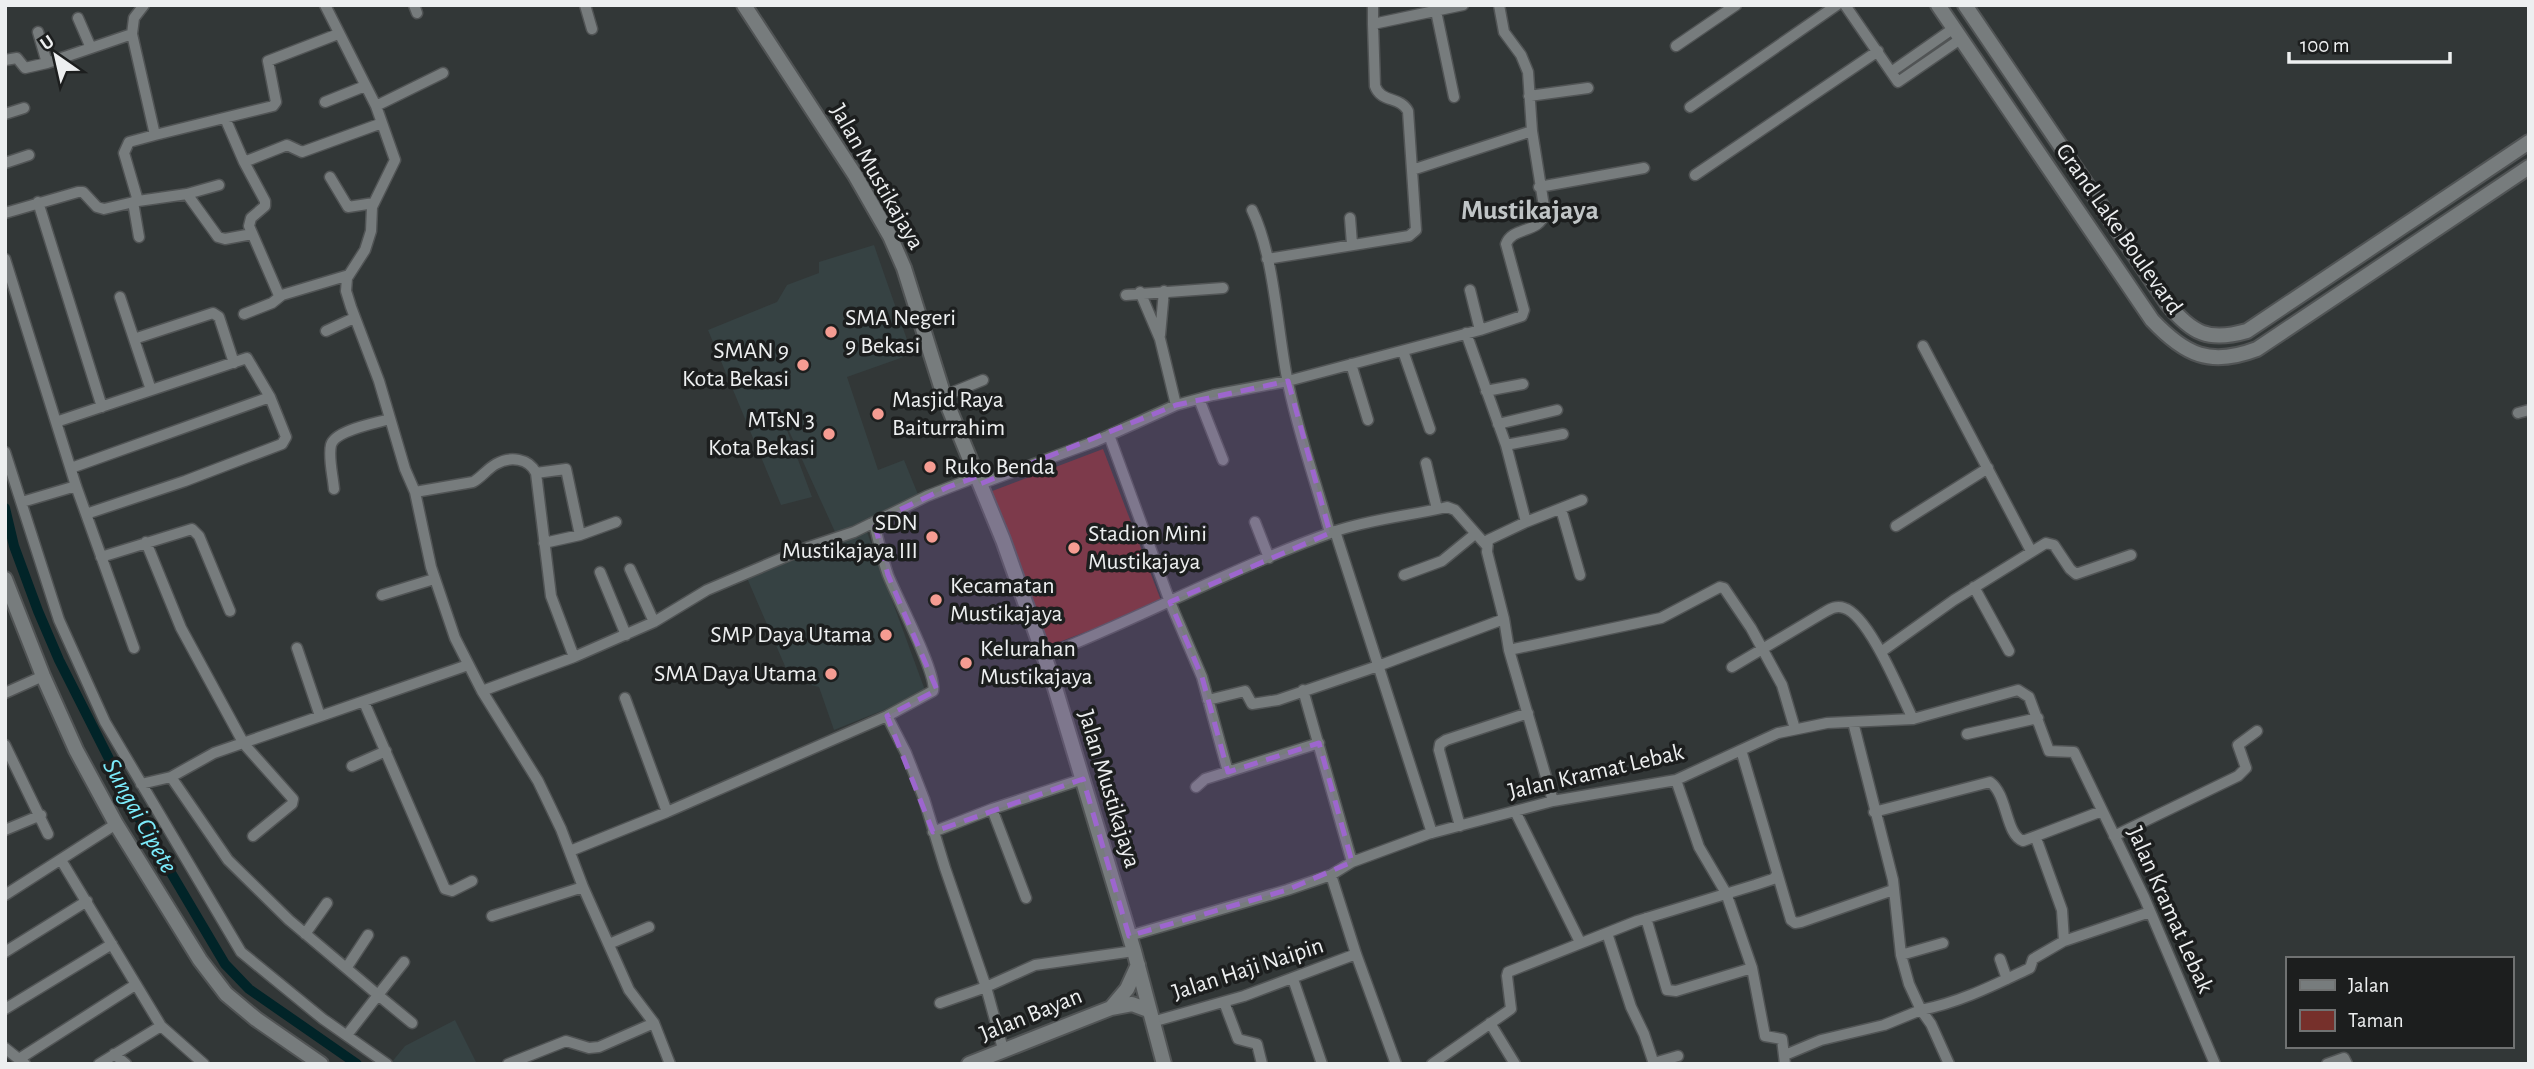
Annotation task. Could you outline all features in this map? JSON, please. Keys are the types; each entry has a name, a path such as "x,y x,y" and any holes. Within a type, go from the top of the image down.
{"street":[{"path":"144,5 133,9 132,34 155,135"},
{"path":"325,5 376,106 395,160 370,213 370,236 362,257 349,275 346,291 380,381 405,469 415,492 434,579 455,638 482,691 538,781 629,990 654,1023 670,1064"},
{"path":"585,5 592,29"},
{"name":"Jalan Mustikajaya","path":"744,5 855,175 890,236 904,268 944,396 1003,540 1044,656 1136,958 1164,1064"},
{"path":"1267,259 1414,233 1416,226 1408,111 1400,102 1378,93 1375,86 1373,5"},
{"path":"1373,24 1463,5"},
{"path":"482,691 626,635 654,622 707,590 874,522 926,496 978,481 1109,435 1176,405 1288,381 1518,318 1524,313 1506,244 1511,235 1541,222 1545,213 1539,187 1525,62 1504,33 1499,5"},
{"path":"1676,46 1735,5"},
{"path":"1690,107 1837,5"},
{"path":"1845,5 1898,82 1958,33"},
{"name":"Grand Lake Boulevard","path":"1938,5 2152,320 2170,339 2190,351 2209,357 2235,358 2257,349 2529,167"},
{"name":"Grand Lake Boulevard","path":"1965,5 2180,320 2197,331 2218,337 2248,331 2529,142"},
{"path":"1436,11 1454,97"},
{"path":"78,18 91,48"},
{"path":"38,32 47,63"},
{"path":"1891,72 1958,33"},
{"path":"5,60 17,58 25,68 132,34"},
{"path":"139,237 135,202 124,153 130,142 275,104 268,61 338,34"},
{"path":"1695,175 1878,51"},
{"path":"376,106 443,73"},
{"path":"324,102 365,86"},
{"path":"1530,96 1588,88"},
{"path":"5,114 24,108"},
{"path":"225,117 265,204 250,221 252,234 278,293 282,295"},
{"path":"244,162 287,145 304,152 382,123"},
{"path":"1412,170 1532,131"},
{"path":"5,163 29,155"},
{"path":"1539,187 1644,168"},
{"path":"330,177 348,207 374,203"},
{"path":"5,213 83,192 99,208 187,194 219,185"},
{"path":"187,194 218,237 225,239 252,234"},
{"path":"38,202 102,407"},
{"path":"1252,210 1261,230 1288,381 1333,532 1432,833"},
{"path":"1350,218 1352,244"},
{"path":"2092,234 2111,221"},
{"path":"2390,235 2401,252"},
{"path":"5,259 76,486 134,648"},
{"path":"244,314 272,303 282,295 349,275"},
{"path":"1126,295 1223,288"},
{"path":"1470,290 1480,330"},
{"path":"1160,339 1164,291"},
{"path":"1140,292 1160,339 1176,405"},
{"path":"120,297 151,390"},
{"path":"134,339 213,313 219,317 234,363"},
{"path":"326,331 354,318"},
{"path":"1466,333 1506,444 1526,522"},
{"path":"1923,346 2031,551"},
{"path":"1403,351 1430,429"},
{"path":"56,422 250,359 270,397 286,437 285,442 185,481 86,513"},
{"path":"1351,364 1368,420"},
{"path":"944,396 983,380"},
{"path":"1486,391 1523,383"},
{"path":"71,468 270,397"},
{"path":"1199,399 1223,460"},
{"path":"1498,424 1557,410"},
{"path":"334,489 331,446 334,440 345,433 390,419"},
{"path":"1506,444 1563,434"},
{"path":"1109,435 1170,602 1202,677 1228,772"},
{"path":"5,452 59,620 105,722 241,952 275,981 387,1064"},
{"path":"415,492 473,482 496,464 512,459 527,462 536,473 551,596 574,657"},
{"path":"1426,463 1437,509"},
{"path":"1896,526 1988,468"},
{"path":"536,473 566,469 580,535"},
{"path":"22,502 76,486"},
{"path":"1486,545 1488,540 1498,534 1583,500"},
{"path":"1044,656 1333,532 1365,523 1451,508 1486,545 1509,650 1553,801"},
{"path":"1561,509 1580,575"},
{"path":"544,543 580,535 615,522"},
{"path":"570,851 667,812 887,716 933,691 934,684 888,575 874,522"},
{"path":"1255,522 1269,558"},
{"path":"101,557 194,530 199,536 230,611"},
{"path":"1404,575 1442,561 1475,534"},
{"path":"146,542 181,628 244,744 293,802 253,835"},
{"path":"1881,652 1974,587 2046,543 2054,545 2076,574 2132,555"},
{"path":"630,569 654,622"},
{"path":"600,572 626,635"},
{"path":"5,579 43,676 76,750 116,824 200,960 226,994 256,1019 321,1064"},
{"path":"382,595 434,579"},
{"path":"1509,650 1661,618 1720,587 1724,588 1782,685 1795,729"},
{"path":"1974,587 2009,651"},
{"path":"1732,667 1761,647 1823,612 1840,607 1852,612 1874,639 1913,719"},
{"path":"1208,700 1245,691 1254,704 1273,701 1378,666 1504,619"},
{"path":"297,648 320,716"},
{"path":"141,784 171,777 214,753 468,664"},
{"path":"5,693 43,676"},
{"path":"1303,690 1352,862"},
{"name":"Jalan Kramat Lebak","path":"1129,936 1180,923 1331,875 1352,862 1460,825 1553,801 1676,780 1762,740 1795,729 1827,723 1913,719 2014,690 2026,694 2038,718 2049,751 2072,751 2151,912 2215,1064"},
{"path":"625,698 667,812"},
{"path":"364,702 445,888 452,891 472,881"},
{"path":"1460,825 1439,750 1440,744 1528,713"},
{"path":"887,716 914,774 986,986 1003,1049"},
{"path":"1967,734 2038,718"},
{"path":"1853,722 1889,862 1901,955 1909,984 1949,1064"},
{"path":"2114,836 2238,776 2246,768 2238,745 2257,731"},
{"path":"1196,787 1205,779 1319,743"},
{"path":"5,745 48,834"},
{"path":"1741,750 1791,920 1795,923 1893,890"},
{"path":"352,766 386,751"},
{"path":"5,775 18,772"},
{"path":"171,777 228,860 304,934 412,1023"},
{"path":"933,831 1083,779"},
{"path":"1676,780 1699,847 1726,893 1752,968 1765,1036 1782,1039 1785,1059 1821,1040 1884,1025 1921,1010 1970,996 2030,968 2033,960 2064,941 2151,912"},
{"path":"1874,812 1990,782 1998,789 2018,840 2023,841 2102,811"},
{"path":"992,809 1026,898"},
{"path":"1515,811 1580,942"},
{"path":"5,830 41,816"},
{"path":"5,895 116,824"},
{"path":"2036,838 2062,910 2064,941"},
{"path":"61,860 161,1027 204,1064"},
{"path":"1331,875 1396,1064"},
{"path":"1433,1064 1509,1011 1512,1006 1508,972 1646,918 1773,879 1777,875"},
{"path":"492,916 583,887"},
{"path":"5,952 87,901"},
{"path":"304,934 327,903"},
{"path":"1646,918 1667,990 1676,991 1752,968"},
{"path":"609,944 649,926"},
{"path":"1607,933 1631,1007 1654,1064 1678,1056"},
{"path":"347,967 368,935"},
{"path":"1901,955 1943,943"},
{"path":"5,1009 112,944"},
{"name":"Jalan Haji Naipin","path":"1150,1016 1224,1002 1356,954"},
{"path":"940,1003 1035,965 1136,958"},
{"name":"Jalan Bayan","path":"1111,1008 1127,989 1136,958"},
{"path":"2000,959 2007,979"},
{"path":"346,1035 404,962"},
{"path":"1293,979 1322,1064"},
{"path":"5,1048 22,1061 135,985"},
{"path":"1224,1002 1238,1040 1257,1044 1262,1064"},
{"name":"Jalan Bayan","path":"969,1064 1111,1008 1132,1004 1150,1016"},
{"path":"508,1064 566,1041 599,1048 654,1023"},
{"path":"1490,1023 1515,1064"},
{"path":"99,1064 161,1027"},
{"path":"114,1054 126,1064"},
{"path":"2327,1064 2344,1058 2347,1064"}],"highlighted area":[{"path":"1288,381 1330,533 1170,602 1202,677 1228,772 1319,743 1352,862 1287,890 1129,936 1083,779 933,832 887,716 937,690 888,575 874,522 948,487 976,477 980,484 1176,405"}],"shaded area":[{"name":"SMAN 9 Kota Bekasi","path":"874,245 912,354 847,377 878,470 904,460 919,497 836,534 779,409 812,497 781,505 708,330 777,302 787,285 819,273 819,262"},
{"path":"867,532 926,693 834,730 819,687 791,680 747,578"},
{"path":"455,1020 477,1064 391,1063 405,1046"}],"green space":[{"name":"Stadion Mini Mustikajaya","path":"1103,449 1162,603 1046,647 987,493"}],"waterway":[{"name":"Sungai Cipete","path":"5,508 14,546 59,660 141,822 225,964 249,989 357,1064"}],"place":[{"name":"SMA Negeri 9 Bekasi","path":"831,332"},
{"name":"SMAN 9 Kota Bekasi","path":"803,365"},
{"name":"Masjid Raya Baiturrahim","path":"878,414"},
{"name":"MTsN 3 Kota Bekasi","path":"829,434"},
{"name":"Ruko Benda","path":"930,467"},
{"name":"SDN Mustikajaya III","path":"932,537"},
{"name":"Stadion Mini Mustikajaya","path":"1074,548"},
{"name":"Kecamatan Mustikajaya","path":"936,600"},
{"name":"SMP Daya Utama","path":"886,635"},
{"name":"Kelurahan Mustikajaya","path":"966,663"},
{"name":"SMA Daya Utama","path":"831,674"}],"district":[{"name":"Mustikajaya","path":"1530,211"}]}
